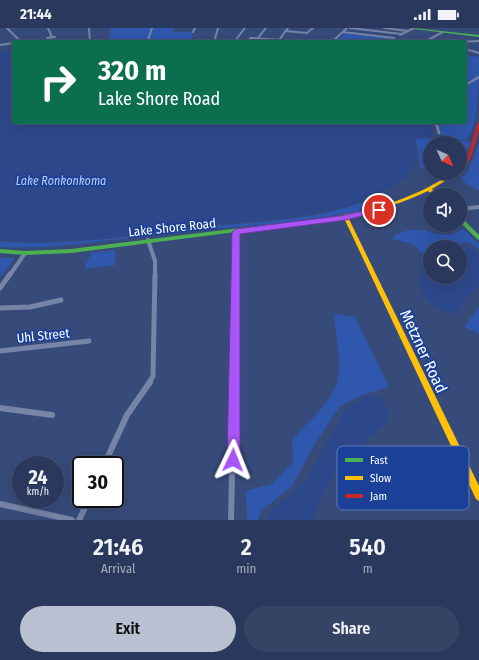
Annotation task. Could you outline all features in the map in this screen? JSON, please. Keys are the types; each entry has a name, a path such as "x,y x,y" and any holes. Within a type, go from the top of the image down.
{"main road":[{"path":"412,29 441,30 479,36"},
{"path":"467,161 479,123"},
{"name":"Lake Shore Road","path":"433,188 445,180"},
{"name":"Lake Shore Road","path":"0,251 25,254 71,251 148,240 236,232 346,217 394,205 423,193"},
{"name":"Metzner Road","path":"346,217 455,446"},
{"path":"467,226 479,238"},
{"name":"Metzner Road","path":"469,475 479,496"}],"street":[{"path":"7,28 18,40"},
{"path":"48,28 52,37"},
{"path":"89,28 90,40"},
{"path":"148,40 152,28"},
{"path":"193,32 195,28"},
{"path":"215,39 218,28"},
{"path":"236,40 245,28"},
{"path":"258,38 266,28"},
{"path":"250,38 279,40 288,28"},
{"path":"285,32 307,33 313,28"},
{"path":"334,40 347,28"},
{"path":"350,28 401,34"},
{"path":"384,28 412,29"},
{"path":"390,40 412,29"},
{"path":"427,40 441,30"},
{"path":"343,32 394,38"},
{"path":"467,42 479,41"},
{"path":"0,45 12,43"},
{"path":"467,51 479,53"},
{"path":"467,84 479,77"},
{"path":"437,124 439,133"},
{"path":"467,209 479,207"},
{"path":"231,520 234,429 236,232"},
{"path":"108,456 127,415 153,376 155,261 148,240"},
{"path":"0,288 25,254"},
{"path":"0,308 30,307 61,300"},
{"name":"Uhl Street","path":"0,351 88,341"},
{"path":"0,408 52,415"},
{"path":"0,504 72,520"},
{"path":"79,520 85,508"}],"shaded area":[{"path":"111,28 174,28 173,32 193,32 191,40 109,40"},
{"path":"345,33 390,38 386,40 337,40"},
{"path":"467,55 479,57 477,103 473,127 467,138 467,136 441,136 438,124 467,124"},
{"path":"416,138 423,138 423,169 420,168"},
{"path":"467,141 471,142 467,152"},
{"path":"479,143 479,191 462,180 467,180 467,173"},
{"path":"378,196 388,204 310,219 178,232 73,245 44,247 0,247 0,242 46,243 93,240 187,228 288,219 334,211"},
{"path":"409,230 423,230 423,232 449,235 456,232 466,232 479,244 479,249 467,242 467,240 423,240 423,253 413,244 392,239 395,235"},
{"path":"115,250 115,265 84,269 91,253"},
{"path":"0,258 15,258 0,277"},
{"path":"479,308 479,333 464,327"},
{"path":"334,314 355,317 389,387 362,395 340,406 316,442 292,486 261,511 258,520 247,520 246,491 272,484 293,462 292,440 325,403 335,387 338,379 339,363"}],"water":[{"name":"Lake Ronkonkoma","path":"12,52 12,124 431,124 435,136 423,136 423,138 415,139 416,163 406,177 388,189 351,206 292,218 189,227 102,239 40,242 0,241 0,53"},
{"path":"467,247 475,250 479,254 479,284 477,288 467,297 461,309 452,314 436,308 428,301 420,282 420,273 423,267 423,284 467,284"},
{"path":"367,396 380,396 388,410 389,418 379,430 360,446 337,446 337,470 326,488 311,520 265,520 273,508 304,483 344,412 351,405"}],"traffic: fast":[{"path":"414,28 479,36"},
{"path":"467,226 479,238"},
{"path":"0,251 25,253 71,251 265,227"}],"traffic: slow":[{"path":"265,227 340,217 388,206 411,197 444,180"},
{"path":"346,217 455,446"},
{"path":"469,475 479,496"}],"traffic: jam":[{"path":"467,161 479,123"}],"route":[{"path":"233,460 236,232 346,217 379,210"}]}
